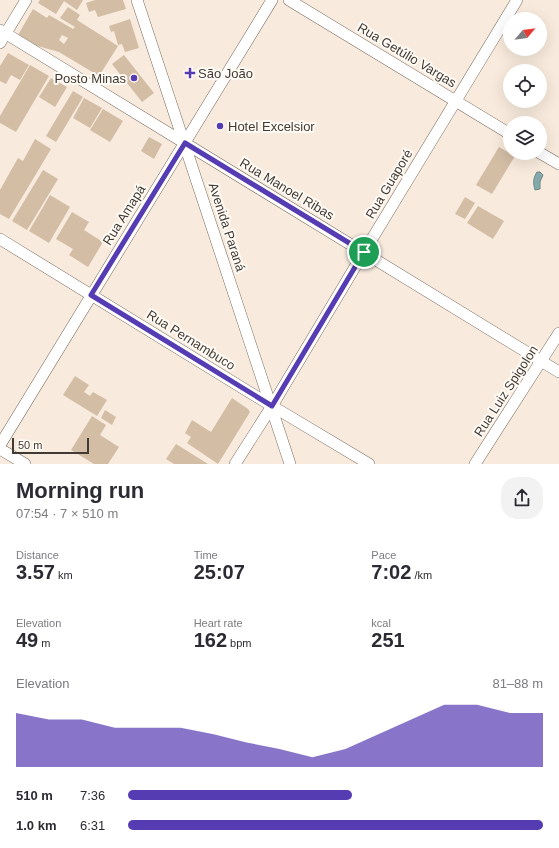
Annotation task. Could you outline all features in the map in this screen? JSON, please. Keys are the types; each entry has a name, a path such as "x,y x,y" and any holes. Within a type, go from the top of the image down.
{"street":[{"path":"2,35 26,0"},
{"name":"Avenida Paraná","path":"137,0 290,464"},
{"name":"Rua Amapá","path":"0,445 272,0"},
{"name":"Rua Getúlio Vargas","path":"289,0 503,130"},
{"name":"Rua Guaporé","path":"235,464 272,406 517,0"},
{"name":"Rua Manoel Ribas","path":"2,35 185,143 559,372"},
{"path":"547,156 559,164"},
{"name":"Rua Pernambuco","path":"0,239 369,464"},
{"name":"Rua Luiz Spigolon","path":"476,464 559,333"},
{"path":"0,449 25,464"}],"water":[{"path":"537,172 540,172 543,175 540,182 540,189 535,190 534,181"}],"building":[{"path":"40,0 83,0 77,10 64,1 56,14 38,3"},
{"path":"95,0 123,0 126,9 98,17 95,10 89,12 86,3"},
{"path":"68,7 80,15 77,20 118,46 99,76 59,52 34,45 18,35 33,9 47,18 49,15 73,29 75,27 60,18","holes":["62,35 68,38 64,44 59,40"]},
{"path":"130,19 139,48 125,52 122,44 118,45 114,31 111,32 109,26"},
{"path":"8,53 29,65 20,80 11,75 6,84 0,81 0,66"},
{"path":"124,55 154,93 142,102 112,64"},
{"path":"30,65 49,76 16,132 0,123 0,116"},
{"path":"51,78 67,87 55,107 39,97"},
{"path":"73,91 83,97 56,142 46,136"},
{"path":"84,98 102,108 90,128 73,118"},
{"path":"103,109 123,121 110,142 90,130"},
{"path":"149,137 162,144 154,159 141,151"},
{"path":"35,139 51,149 9,219 0,214 0,190 18,158 23,161"},
{"path":"499,147 503,149 503,160 513,160 492,194 476,185"},
{"path":"43,170 58,179 27,230 12,221"},
{"path":"50,195 70,207 49,243 29,231"},
{"path":"465,197 475,203 465,219 455,214"},
{"path":"478,206 504,221 493,239 467,223"},
{"path":"72,212 89,222 84,230 103,242 88,267 69,255 73,249 56,239"},
{"path":"75,376 89,385 84,392 90,396 93,392 107,400 97,416 63,395"},
{"path":"232,398 250,412 218,464 187,443 191,437 185,433 192,420 211,432"},
{"path":"105,410 116,417 112,425 101,418"},
{"path":"92,416 106,425 100,435 119,447 108,464 94,464 71,450"},
{"path":"176,444 208,464 174,464 166,459"}],"place":[{"name":"São João","path":"190,73"},
{"name":"Posto Minas","path":"134,78"},
{"name":"Hotel Excelsior","path":"220,126"}],"route":[{"path":"185,143 364,252 272,406 91,295 185,143"}]}
